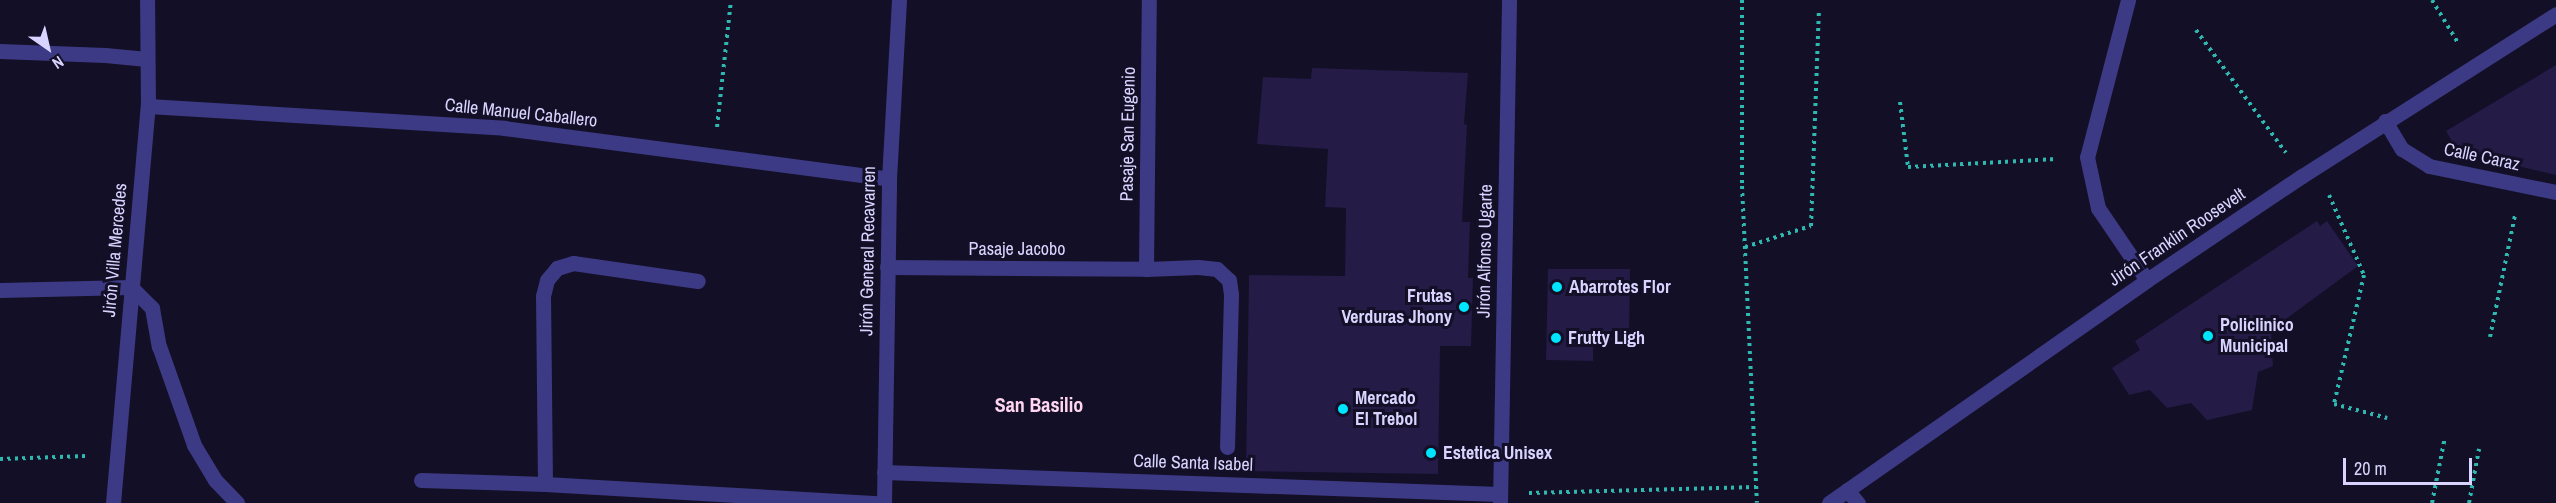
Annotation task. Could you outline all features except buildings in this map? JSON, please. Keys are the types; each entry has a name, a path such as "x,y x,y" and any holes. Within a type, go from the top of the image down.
{"street":[{"name":"Jirón Villa Mercedes","path":"113,503 148,106 147,0"},
{"name":"Jirón General Recavarren","path":"884,503 889,179 899,0"},
{"name":"Pasaje San Eugenio","path":"1146,269 1149,0"},
{"name":"Jirón Alfonso Ugarte","path":"1500,498 1509,0"},
{"path":"2128,0 2087,157 2098,208 2147,280"},
{"name":"Jirón Franklin Roosevelt","path":"1829,503 2147,280 2385,121 2556,14"},
{"path":"0,51 105,54 147,60"},
{"name":"Calle Manuel Caballero","path":"148,106 504,128 889,179"},
{"name":"Calle Caraz","path":"2385,121 2402,149 2429,166 2556,192"},
{"path":"545,484 543,296 547,280 557,268 573,263 698,281"},
{"name":"Pasaje Jacobo","path":"887,267 1146,269 1198,267 1217,269 1229,280 1231,295 1227,447"},
{"path":"0,290 131,287 152,308 159,346 194,445 215,480 237,503"},
{"name":"Calle Santa Isabel","path":"884,472 1500,498"},
{"path":"421,480 545,484 877,503"},
{"path":"1847,490 1858,503"}],"path":[{"path":"714,156 731,0"},
{"path":"1742,0 1741,153 1757,503"},
{"path":"2432,0 2472,66"},
{"path":"1744,247 1811,226 1820,12"},
{"path":"2196,30 2302,176"},
{"path":"1900,102 1908,167 2087,157"},
{"path":"2316,167 2364,275 2334,404 2387,418"},
{"path":"2490,337 2521,185"},
{"path":"2432,503 2445,436"},
{"path":"2469,503 2479,449"},
{"path":"0,459 117,456"},
{"path":"1500,498 1756,487"}],"place":[{"name":"Abarrotes Flor","path":"1557,287"},
{"name":"Frutas Verduras Jhony","path":"1464,307"},
{"name":"Policlinico Municipal","path":"2208,336"},
{"name":"Frutty Ligh","path":"1556,338"},
{"name":"Mercado El Trebol","path":"1343,409"},
{"name":"Estetica Unisex","path":"1431,453"}],"district":[{"name":"San Basilio","path":"1039,404"}]}
